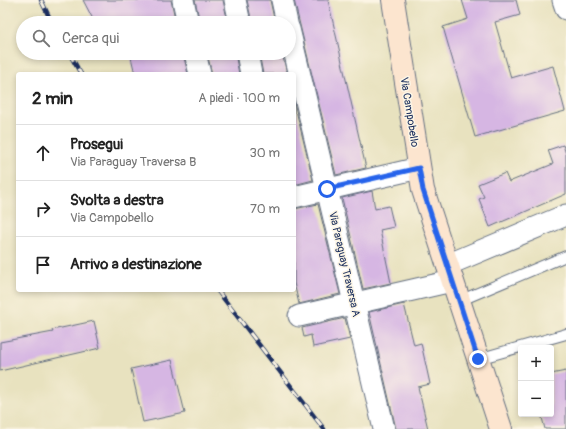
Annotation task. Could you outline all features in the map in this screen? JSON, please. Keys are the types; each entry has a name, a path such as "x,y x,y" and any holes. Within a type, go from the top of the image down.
{"main road":[{"name":"Via Campobello","path":"393,0 423,190 501,429"}],"street":[{"path":"183,0 186,16"},
{"path":"235,0 238,16"},
{"path":"282,0 286,16"},
{"path":"563,0 566,9"},
{"name":"Via Paraguay Traversa A","path":"296,59 384,429"},
{"path":"197,60 200,72"},
{"path":"249,60 252,72"},
{"path":"296,197 419,168"},
{"path":"299,316 354,303 450,273 566,215"}],"lane":[{"path":"459,301 566,256"},
{"path":"478,359 566,334"}],"building":[{"path":"83,0 171,0 174,16 91,16"},
{"path":"195,0 223,0 226,16 198,16"},
{"path":"247,0 270,0 273,16 250,16"},
{"path":"294,0 328,0 366,168 336,175"},
{"path":"462,0 516,0 520,15 495,22 511,78 553,66 565,111 475,137 443,27 468,19"},
{"path":"132,60 185,60 188,72 135,72"},
{"path":"209,60 236,60 239,72 212,72"},
{"path":"260,60 284,60 287,72 263,72"},
{"path":"296,110 313,180 296,184"},
{"path":"563,145 566,154 566,194 490,227 479,199 484,197 478,184 505,173 509,182 553,164 548,150"},
{"path":"372,191 375,209 389,206 394,227 380,230 391,283 363,289 342,198"},
{"path":"318,204 340,294 299,304 296,291 296,209"},
{"path":"404,304 414,345 421,343 430,384 418,387 428,429 396,429 369,312"},
{"path":"345,318 350,339 313,347 311,335 304,337 302,328"},
{"path":"94,321 100,348 0,371 0,342 53,332 52,330"},
{"path":"172,360 185,413 143,422 131,369"},
{"path":"566,371 566,429 545,429 542,417 554,417 554,373"}],"railway":[{"path":"41,0 49,16"},
{"path":"73,60 80,72"},
{"path":"219,292 324,429"}],"route":[{"path":"327,189 419,168 423,190 478,359"}]}
